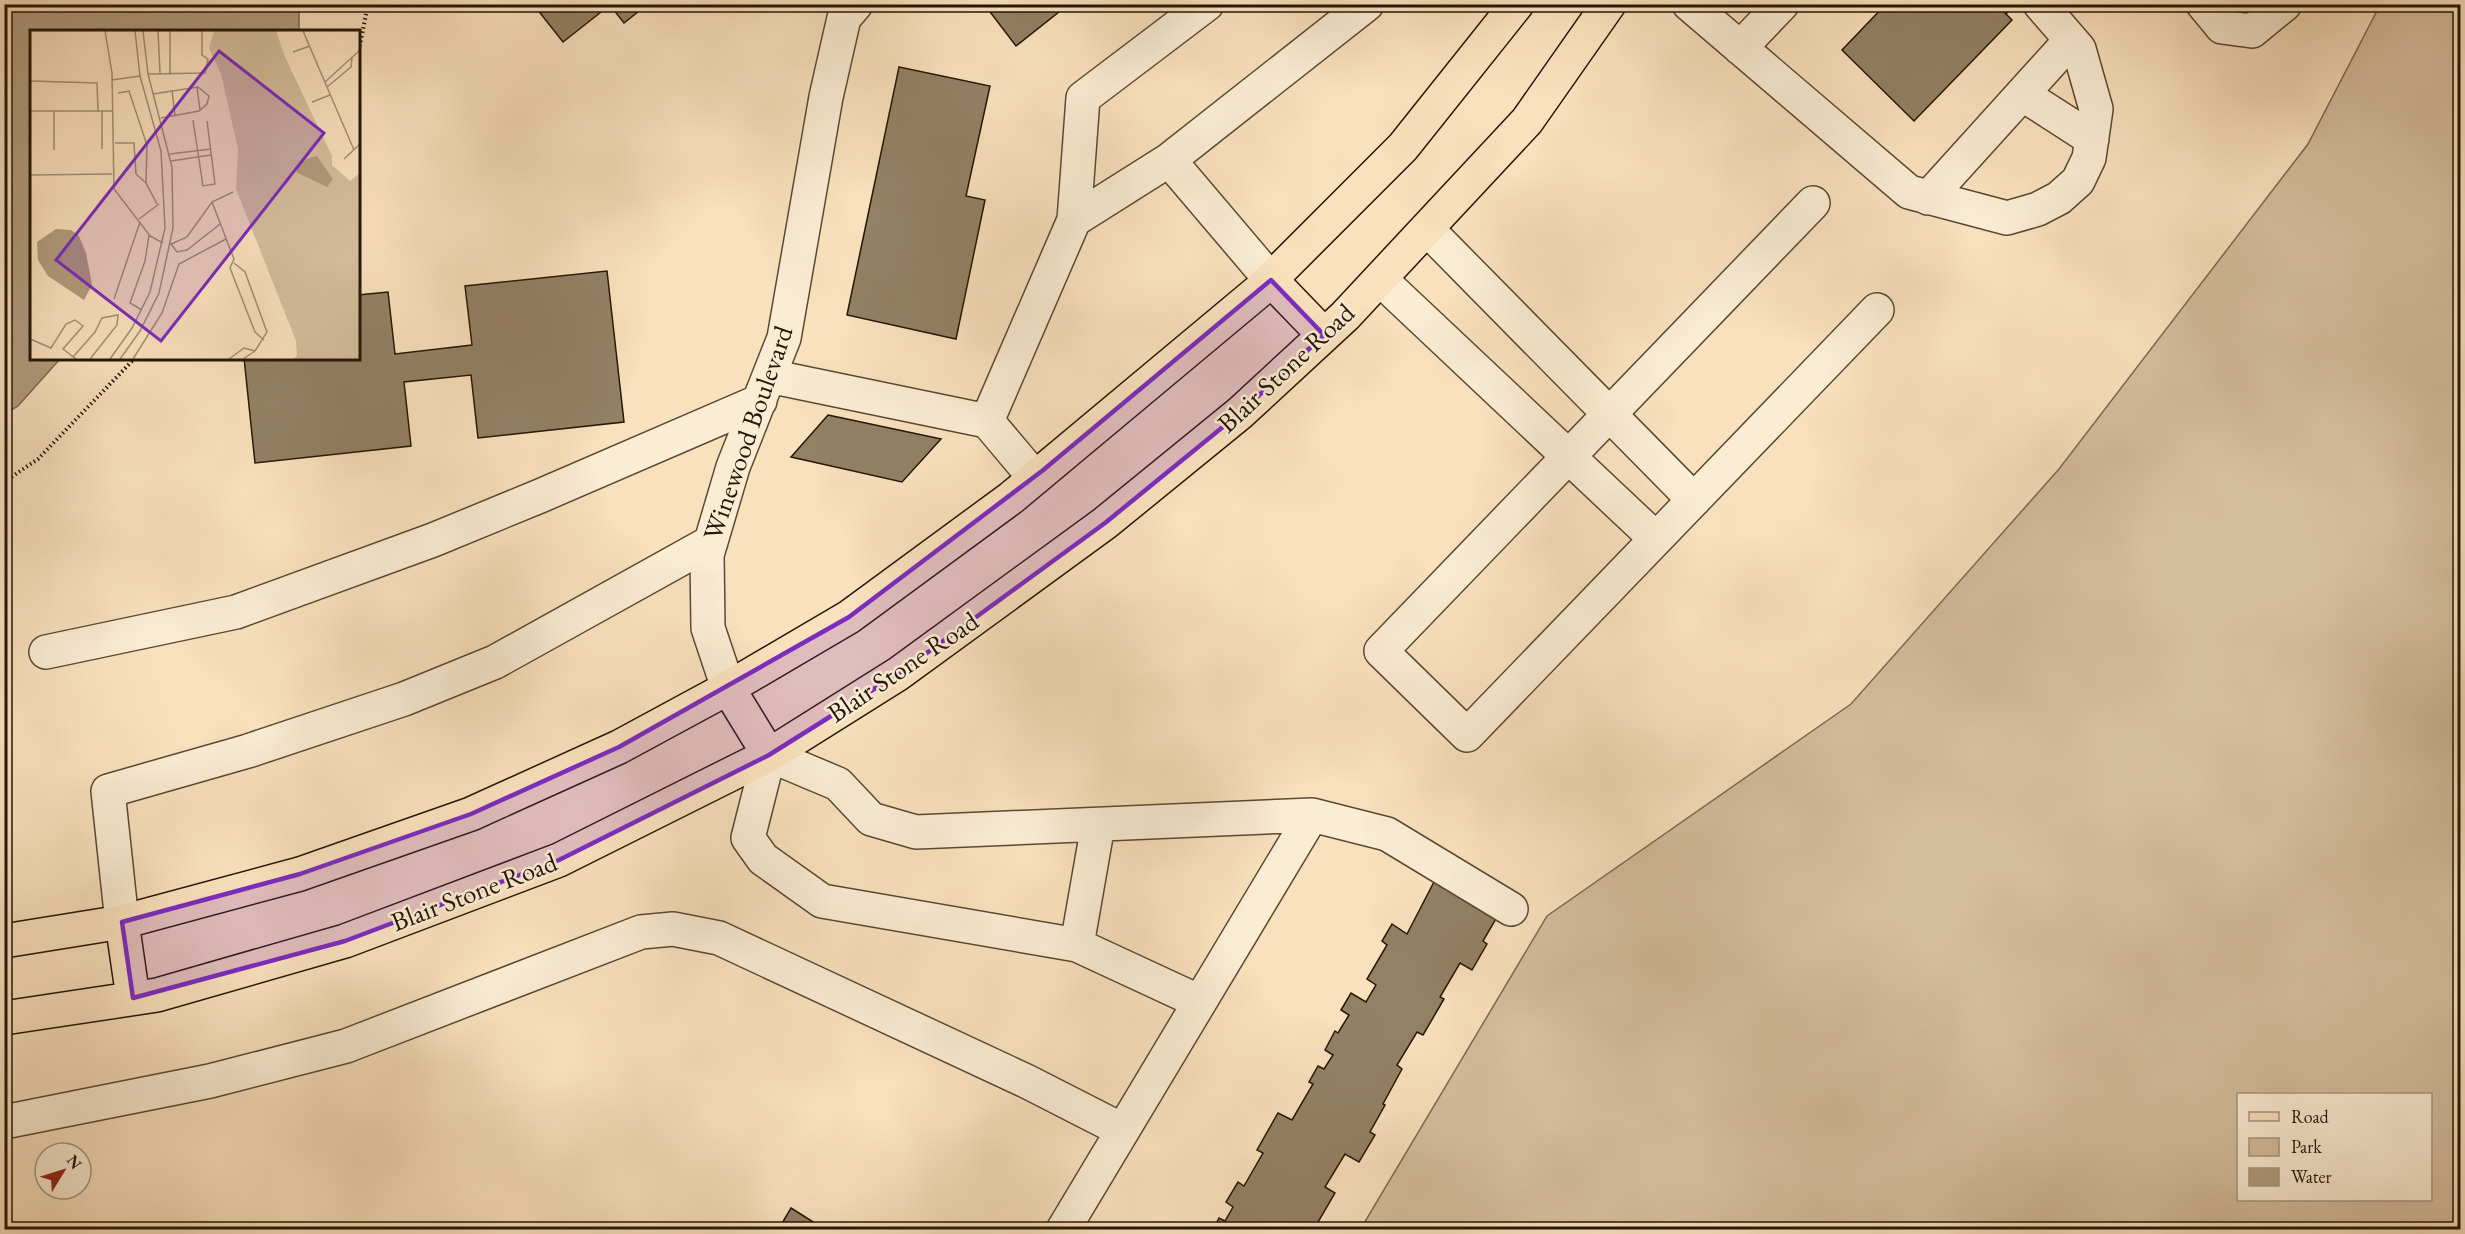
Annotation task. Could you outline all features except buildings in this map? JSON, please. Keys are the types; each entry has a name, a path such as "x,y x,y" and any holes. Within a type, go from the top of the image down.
{"main road":[{"path":"4,941 122,922 300,874 471,814 619,747 728,688 849,616 1011,498 1271,280 1403,147 1517,4"},
{"name":"Blair Stone Road","path":"4,1018 157,995 345,941 550,864 769,755 898,675 1105,523 1240,413 1324,335 1380,279 1527,121 1610,4"},
{"path":"1271,280 1324,335"},
{"path":"728,688 769,755"},
{"path":"122,922 133,998"}],"lane":[{"name":"Winewood Boulevard","path":"728,688 708,628 707,555 733,467 784,338 828,86 844,18 856,4"},
{"path":"987,421 1074,220 1083,98 1207,4"},
{"path":"1074,220 1168,160 1367,4"},
{"path":"1689,4 1909,192 2007,218 2038,209 2060,198 2078,181 2089,158 2092,140 2096,109 2079,49 2040,4"},
{"path":"1740,48 1782,4"},
{"path":"2203,4 2222,27 2252,31 2285,4"},
{"path":"1928,198 2071,40"},
{"path":"2022,94 2092,140"},
{"path":"1168,160 1271,280"},
{"path":"1813,203 1381,651 1467,735 1877,310"},
{"path":"1426,229 1694,500"},
{"path":"1380,279 1656,539"},
{"path":"46,652 236,612 433,540 551,492 764,388 987,421 1035,478"},
{"path":"122,922 108,791 248,751 404,699 495,662 711,542"},
{"path":"1200,1002 1077,945 822,901 763,859 748,838 769,755 838,784 871,819 916,832 1312,815 1387,834 1511,909"},
{"path":"1063,1230 1312,815"},
{"path":"1077,945 1098,825"},
{"path":"4,1122 210,1081 346,1046 640,932 674,929 719,938 1026,1081 1122,1130"}],"path":[{"path":"360,45 368,4"},
{"path":"4,482 38,459 133,360"}],"highlighted area":[{"path":"1271,280 1324,335 1240,413 1105,523 898,674 769,755 559,860 345,941 133,998 122,922 300,874 471,814 619,747 849,617 1042,471"}],"green space":[{"path":"2380,5 2460,5 2460,1209 2450,1229 1360,1230 1547,916 1851,704 2059,469 2308,144"}],"water":[{"path":"5,4 299,5 299,30 30,30 30,360 59,360 18,406 5,414"},
{"path":"2075,1225 2122,1226 2133,1229 2063,1229"}]}
